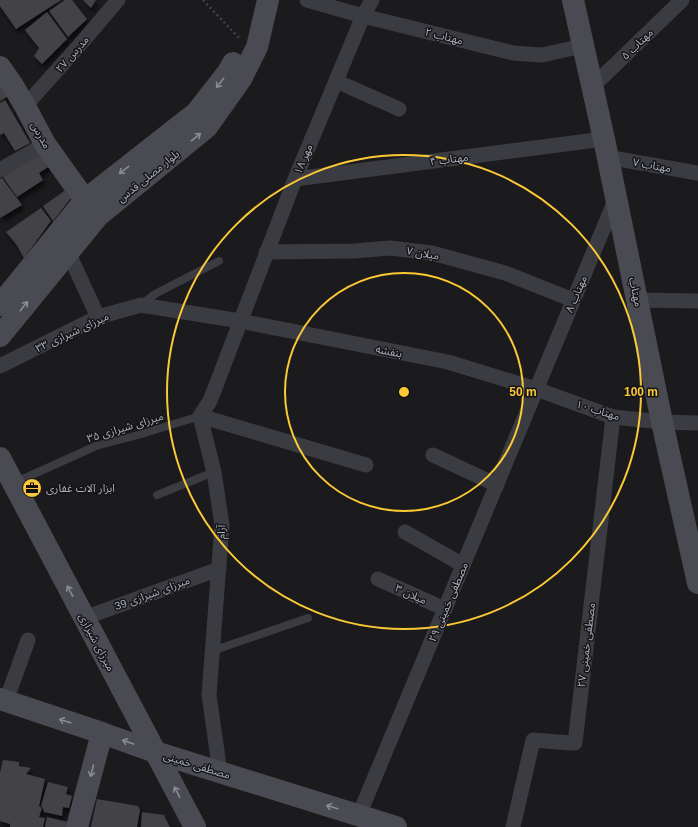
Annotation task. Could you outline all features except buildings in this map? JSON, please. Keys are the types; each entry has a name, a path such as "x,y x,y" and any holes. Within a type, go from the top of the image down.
{"main road":[{"name":"بلوار مصلی قدس","path":"0,305 85,200 196,113 228,72 267,0"},
{"name":"بلوار مصلی قدس","path":"0,336 98,216 208,127 241,79 257,47 267,0"},
{"name":"مهتاب","path":"573,0 606,148 662,422 691,522 698,583"},
{"name":"مدرس","path":"0,67 45,144 85,200"},
{"name":"میرزای شیرازی","path":"0,458 195,827"},
{"name":"مصطفی خمینی","path":"3,700 155,752 396,827"},
{"path":"77,827 102,733"}],"street":[{"name":"مدرس ۲۷","path":"24,106 118,0"},
{"name":"مهتاب ۲","path":"306,0 363,16 513,53 542,55 583,46"},
{"name":"مهر ۱۸","path":"200,416 210,400 295,179 363,16 372,0"},
{"name":"مهتاب ۵","path":"592,87 682,0"},
{"path":"336,81 399,109"},
{"path":"0,170 45,144"},
{"name":"مهتاب ۴","path":"295,179 606,148"},
{"name":"مهتاب ۷","path":"606,148 698,173"},
{"name":"مهتاب ۸","path":"536,389 616,198"},
{"name":"میلان ۷","path":"266,252 390,248 432,253 505,273 573,300"},
{"path":"68,252 98,317"},
{"path":"637,300 698,301"},
{"name":"میرزای شیرازی ۳۳","path":"0,366 98,317 141,305 240,320"},
{"name":"بنفشه","path":"240,320 448,362 536,389"},
{"name":"مهتاب ۱۰","path":"536,389 612,417 662,422 698,423"},
{"name":"مصطفی خمینی ۲۹","path":"359,815 536,389"},
{"path":"200,416 366,465"},
{"name":"آرام","path":"200,416 214,472 222,526 209,695 220,772"},
{"name":"مصطفی خمینی ۲۷","path":"513,827 533,740 574,742 612,417"},
{"path":"434,455 496,485"},
{"path":"405,532 463,565"},
{"name":"میرزای شیرازی 39","path":"84,618 219,569"},
{"name":"میلان ۳","path":"378,579 445,609"},
{"path":"3,700 28,640"}],"lane":[{"path":"141,305 154,294 218,261"},
{"name":"میرزای شیرازی ۳۵","path":"14,483 96,446 200,416"},
{"path":"157,496 214,472"},
{"path":"212,651 308,618"}],"path":[{"path":"203,0 244,42"}],"place":[{"name":"ابزار آلات غفاری","path":"32,488"}]}
